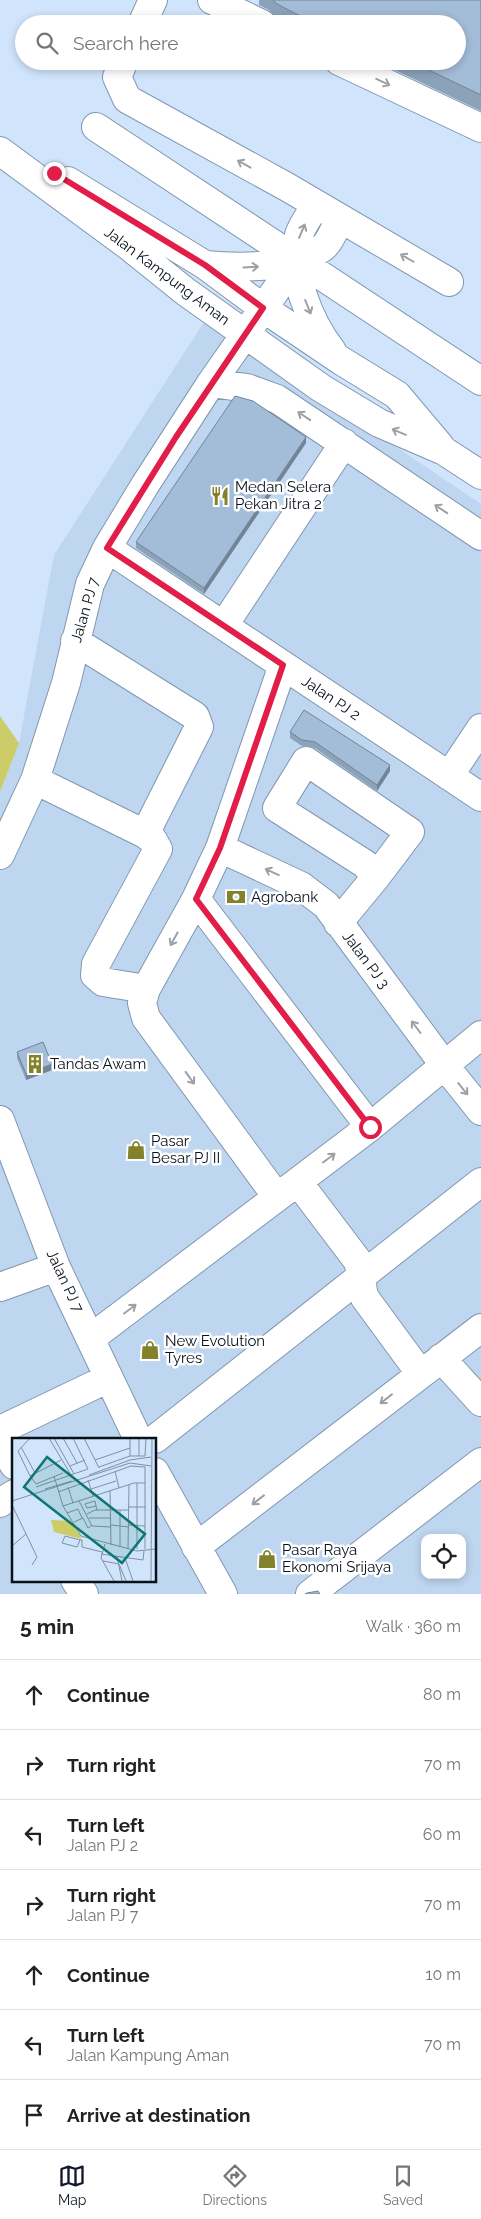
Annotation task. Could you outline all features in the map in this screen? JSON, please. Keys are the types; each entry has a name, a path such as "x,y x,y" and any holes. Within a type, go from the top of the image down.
{"street":[{"path":"146,15 153,0"},
{"path":"221,2 245,15"},
{"path":"120,70 117,77 127,99 316,204 449,282"},
{"path":"358,70 481,128"},
{"path":"96,127 481,381"},
{"name":"Jalan Kampung Aman","path":"0,146 54,173 205,265 263,308 340,360 397,395 444,451"},
{"name":"Jalan Kampung Aman","path":"0,151 244,335 321,388 379,423 444,451 481,475"},
{"path":"316,204 299,234 296,260 304,296 318,330 340,360"},
{"path":"205,265 242,267 296,260 323,248 340,219"},
{"name":"Jalan PJ 7","path":"0,855 36,780 66,683 90,584 107,548 211,382 296,260"},
{"path":"211,382 246,388 277,399 481,536"},
{"path":"224,624 344,443"},
{"name":"Jalan PJ 2","path":"107,548 224,624 481,797"},
{"path":"75,640 195,716 199,727 145,834"},
{"path":"283,665 220,848 196,899 146,989 142,1003 146,1018 287,1190 357,1260 361,1268 362,1290 365,1298 430,1366 481,1402"},
{"path":"449,776 481,728"},
{"path":"338,923 376,877 410,832 306,761 277,808 365,864 376,877"},
{"path":"36,780 145,834 153,840 158,849 96,964 95,975 103,982 146,989"},
{"name":"Jalan PJ 3","path":"220,848 301,886 326,906 445,1066 481,1111"},
{"path":"196,899 370,1127"},
{"path":"91,1338 370,1127 481,1035"},
{"name":"Jalan PJ 7","path":"0,1120 56,1267 138,1438"},
{"path":"156,1438 481,1182"},
{"path":"0,1287 56,1267"},
{"path":"196,1547 481,1328"},
{"path":"0,1430 108,1378"},
{"path":"0,1440 12,1461"},
{"path":"310,1594 481,1462"},
{"path":"156,1474 223,1594"},
{"path":"0,1503 12,1495"},
{"path":"67,1594 74,1582"},
{"path":"76,1582 84,1594"}],"shaded area":[{"path":"206,319 481,504 481,1594 0,1594 0,792 19,743 54,555"},
{"path":"0,716 19,743 0,792"}],"building":[{"path":"273,0 481,0 481,95 429,70 466,70 466,15 298,15"},
{"name":"Medan Selera Pekan Jitra 2","path":"235,396 253,401 306,437 204,588 136,542"},
{"path":"304,710 390,765 377,785 315,742 302,740 290,732"},
{"name":"Tandas Awam","path":"43,1042 52,1064 26,1074 17,1052"},
{"path":"318,1591 320,1594 305,1594 307,1593"}],"place":[{"name":"Medan Selera Pekan Jitra 2","path":"220,496"},
{"name":"Agrobank","path":"236,897"},
{"name":"Tandas Awam","path":"35,1064"},
{"name":"Pasar Besar PJ II","path":"136,1150"},
{"name":"New Evolution Tyres","path":"150,1350"},
{"name":"Pasar Raya Ekonomi Srijaya","path":"267,1559"}],"route":[{"path":"54,173 205,265 263,308 211,382 107,548 283,665 220,848 196,899 370,1127"}]}
